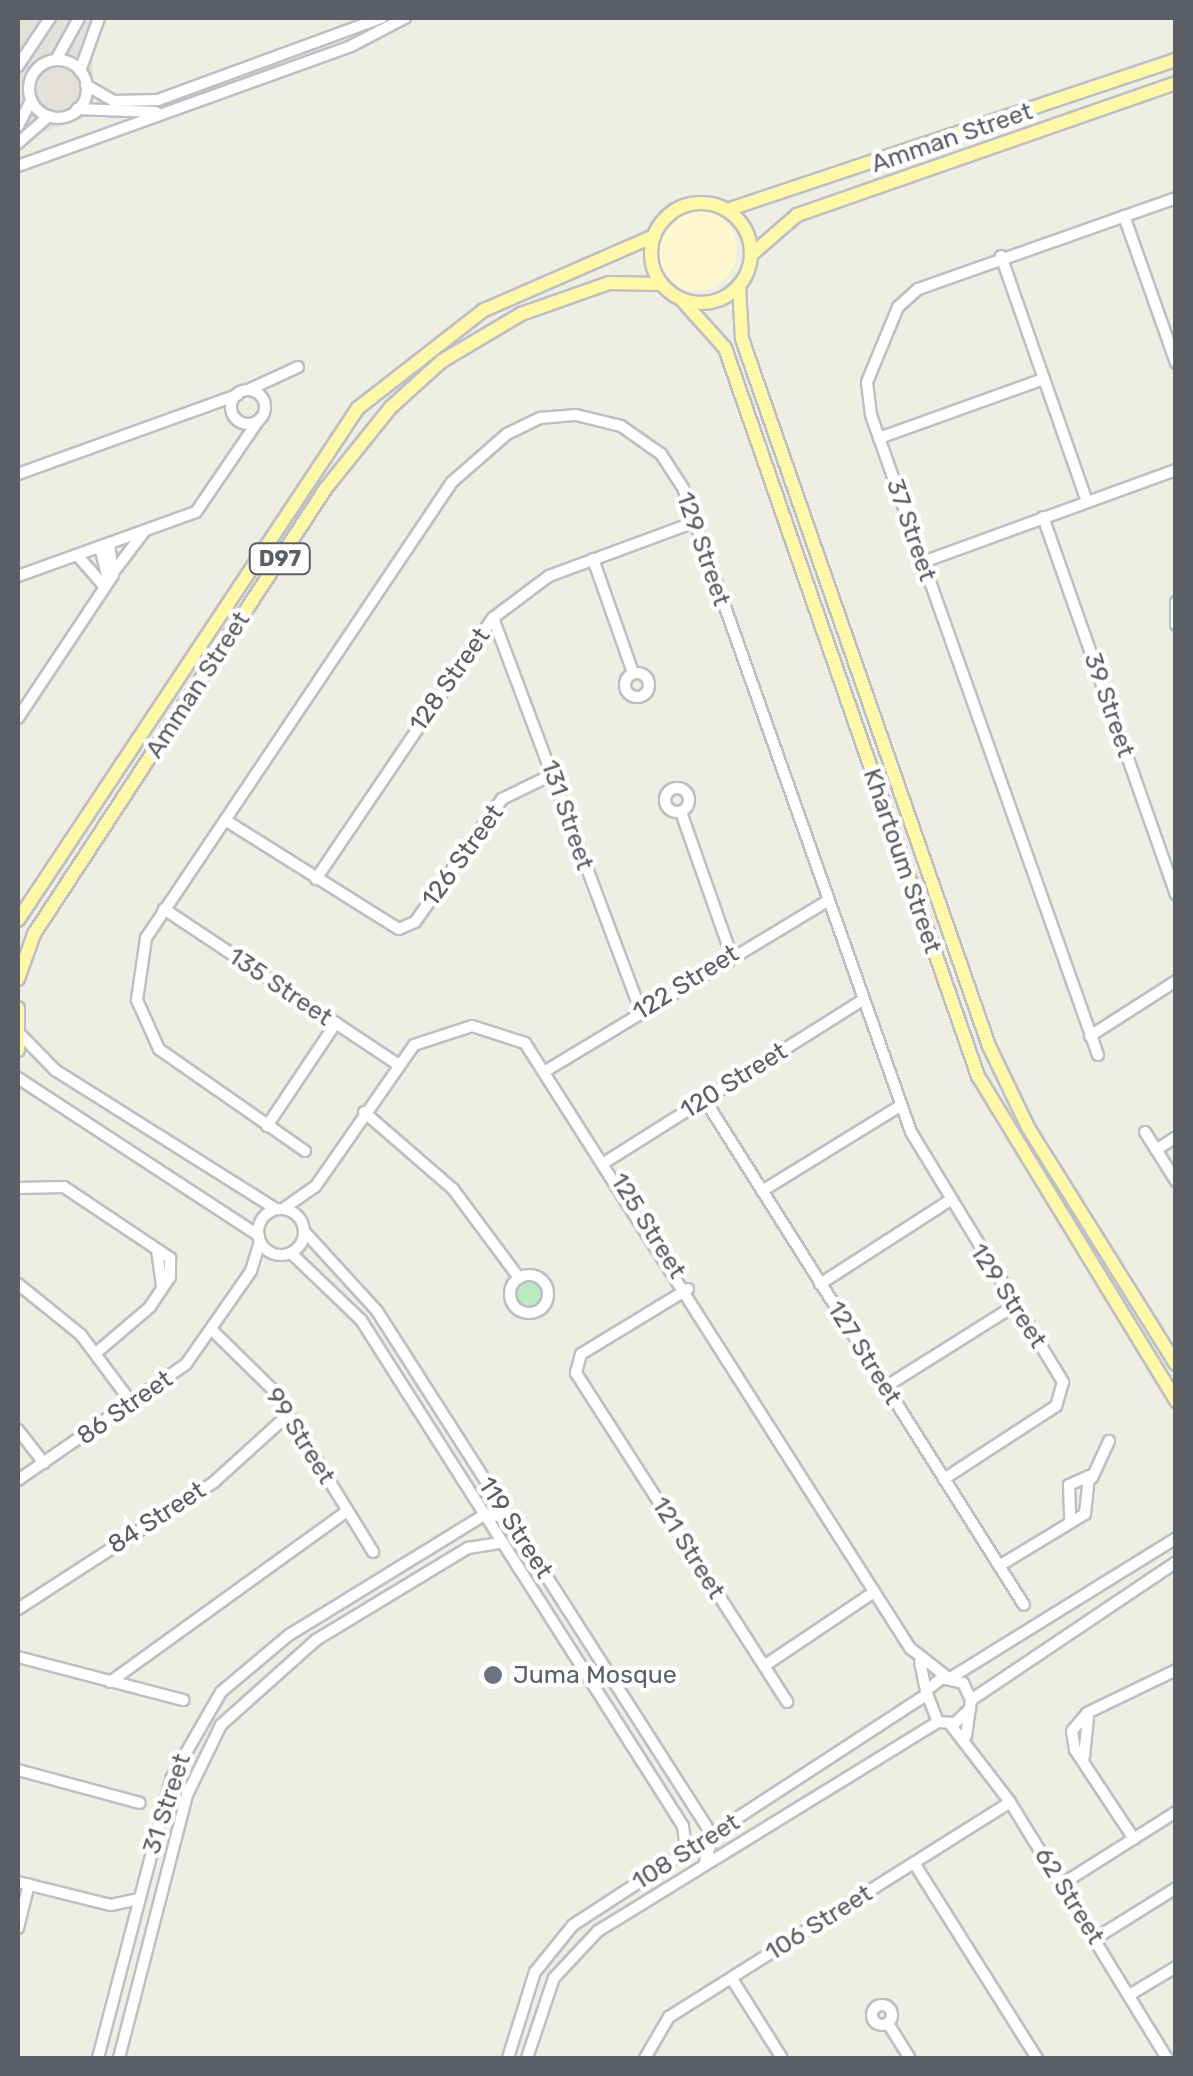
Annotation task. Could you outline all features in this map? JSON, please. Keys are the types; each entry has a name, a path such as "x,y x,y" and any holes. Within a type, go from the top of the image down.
{"main road":[{"name":"Amman Street","path":"726,210 1176,60"},
{"name":"Amman Street","path":"751,255 797,215 1176,83"},
{"path":"678,208 726,210 748,234 751,255 739,286 718,300 681,299 662,284 654,236 678,208"},
{"name":"Amman Street","path":"18,920 358,408 484,310 654,236"},
{"name":"Amman Street","path":"18,979 34,934 382,416 442,361 520,314 609,283 662,284"},
{"name":"Khartoum Street","path":"739,286 742,338 998,1070 1176,1364"},
{"name":"Khartoum Street","path":"681,299 725,348 978,1076 1176,1402"},
{"path":"18,1008 20,1043"}],"street":[{"path":"18,66 50,18"},
{"path":"18,126 31,100 33,74 56,60 79,18"},
{"path":"80,71 99,18"},
{"path":"56,60 80,71 86,84 114,101 158,100 381,18"},
{"path":"18,166 405,18"},
{"path":"77,110 86,84"},
{"path":"31,100 49,116"},
{"path":"18,144 49,116 77,110 176,108"},
{"name":"37 Street","path":"1098,1055 879,438 868,373 898,307 925,285 1176,198"},
{"path":"1124,216 1176,363"},
{"path":"1001,256 1087,501"},
{"path":"18,474 242,393 298,367"},
{"path":"879,438 1044,379"},
{"path":"18,576 200,508 258,421 263,400 276,380"},
{"path":"242,393 263,400"},
{"path":"240,448 236,418 242,393"},
{"path":"206,405 236,418 258,421"},
{"name":"129 Street","path":"305,1151 181,1070 148,1031 137,967 164,910 428,511 507,434 564,414 621,426 668,462 694,522 900,1106 947,1202 1063,1382 1062,1399 944,1480"},
{"path":"923,562 1176,470"},
{"name":"39 Street","path":"1042,518 1176,894"},
{"name":"128 Street","path":"316,880 493,618 532,585 694,522"},
{"path":"18,718 108,580 148,530"},
{"path":"104,545 108,580"},
{"path":"76,555 108,580"},
{"path":"593,559 632,670"},
{"path":"1176,602 1176,625"},
{"name":"131 Street","path":"493,618 641,1011"},
{"name":"126 Street","path":"225,820 387,926 408,927 502,800 553,774"},
{"path":"682,815 731,954"},
{"name":"122 Street","path":"549,1069 731,954 826,902"},
{"name":"135 Street","path":"164,910 397,1064"},
{"path":"1090,1036 1176,981"},
{"name":"120 Street","path":"607,1160 861,1001"},
{"path":"268,1126 336,1023"},
{"name":"125 Street","path":"286,1254 304,1227 315,1186 397,1064 432,1034 472,1026 512,1035 549,1069 607,1160 920,1662 925,1694 944,1723"},
{"path":"20,1043 54,1070 280,1209"},
{"path":"18,1078 260,1238"},
{"name":"127 Street","path":"705,1100 1024,1605"},
{"path":"762,1191 900,1106"},
{"path":"364,1112 453,1189 518,1278"},
{"path":"1145,1132 1176,1181"},
{"path":"1156,1150 1176,1137"},
{"name":"125 Street","path":"280,1209 315,1186"},
{"path":"18,1188 64,1188 146,1238 171,1262 161,1290 96,1354"},
{"path":"820,1284 947,1202"},
{"name":"119 Street","path":"280,1209 304,1227 377,1312 712,1836"},
{"name":"86 Street","path":"18,1480 134,1406 213,1331 251,1271 260,1238 280,1209"},
{"name":"119 Street","path":"260,1238 286,1254 361,1320 685,1830 686,1852"},
{"name":"86 Street","path":"251,1271 286,1254"},
{"path":"18,1284 96,1354 134,1406"},
{"name":"121 Street","path":"688,1289 597,1346 582,1367 589,1393 787,1702"},
{"path":"886,1386 1014,1306"},
{"name":"99 Street","path":"213,1331 256,1369 373,1552"},
{"name":"84 Street","path":"18,1609 204,1488 288,1416"},
{"path":"18,1430 44,1464"},
{"path":"999,1566 1090,1507 1092,1478 1109,1441"},
{"path":"1070,1521 1069,1485 1092,1478"},
{"path":"110,1682 347,1511"},
{"path":"484,1514 500,1516 526,1545"},
{"name":"31 Street","path":"98,2058 171,1779 208,1708 270,1648 484,1514"},
{"path":"949,1677 1176,1538"},
{"name":"31 Street","path":"119,2058 198,1767 231,1712 299,1651 468,1548 500,1543"},
{"path":"966,1736 971,1705 1176,1562"},
{"path":"764,1666 874,1592"},
{"path":"299,1651 346,1616 340,1604"},
{"path":"18,1658 183,1700"},
{"name":"125 Street","path":"920,1662 949,1677 971,1705"},
{"path":"126,1668 127,1686"},
{"path":"1134,1839 1086,1765 1080,1733 1096,1709 1176,1670"},
{"name":"108 Street","path":"508,2058 530,1984 551,1949 594,1909 712,1836 949,1677"},
{"path":"601,1698 629,1728 637,1718"},
{"name":"108 Street","path":"528,2058 544,2000 570,1956 705,1863 971,1705"},
{"name":"62 Street","path":"944,1723 966,1736 1168,2058"},
{"path":"18,1770 140,1802"},
{"name":"106 Street","path":"644,2058 663,2022 1010,1802"},
{"path":"1062,1884 1176,1812"},
{"path":"705,1863 712,1836"},
{"path":"914,1864 1038,2058"},
{"path":"18,1928 23,1883 112,1905 139,1899"},
{"path":"1096,1938 1176,1888"},
{"path":"112,1905 132,1926"},
{"path":"1131,1994 1176,1966"},
{"path":"732,1978 782,2058"},
{"path":"889,2025 910,2058"}],"shaded area":[{"path":"18,18 92,18 94,114 18,142"}],"green space":[{"path":"530,1279 541,1283 545,1294 541,1305 530,1309 519,1305 515,1294 519,1283"}],"sand":[{"path":"696,209 712,212 725,221 734,234 734,266 725,279 712,288 696,291 680,288 667,279 658,266 655,250 658,234 667,221 680,212"}],"place":[{"name":"Juma Mosque","path":"493,1675"}]}
